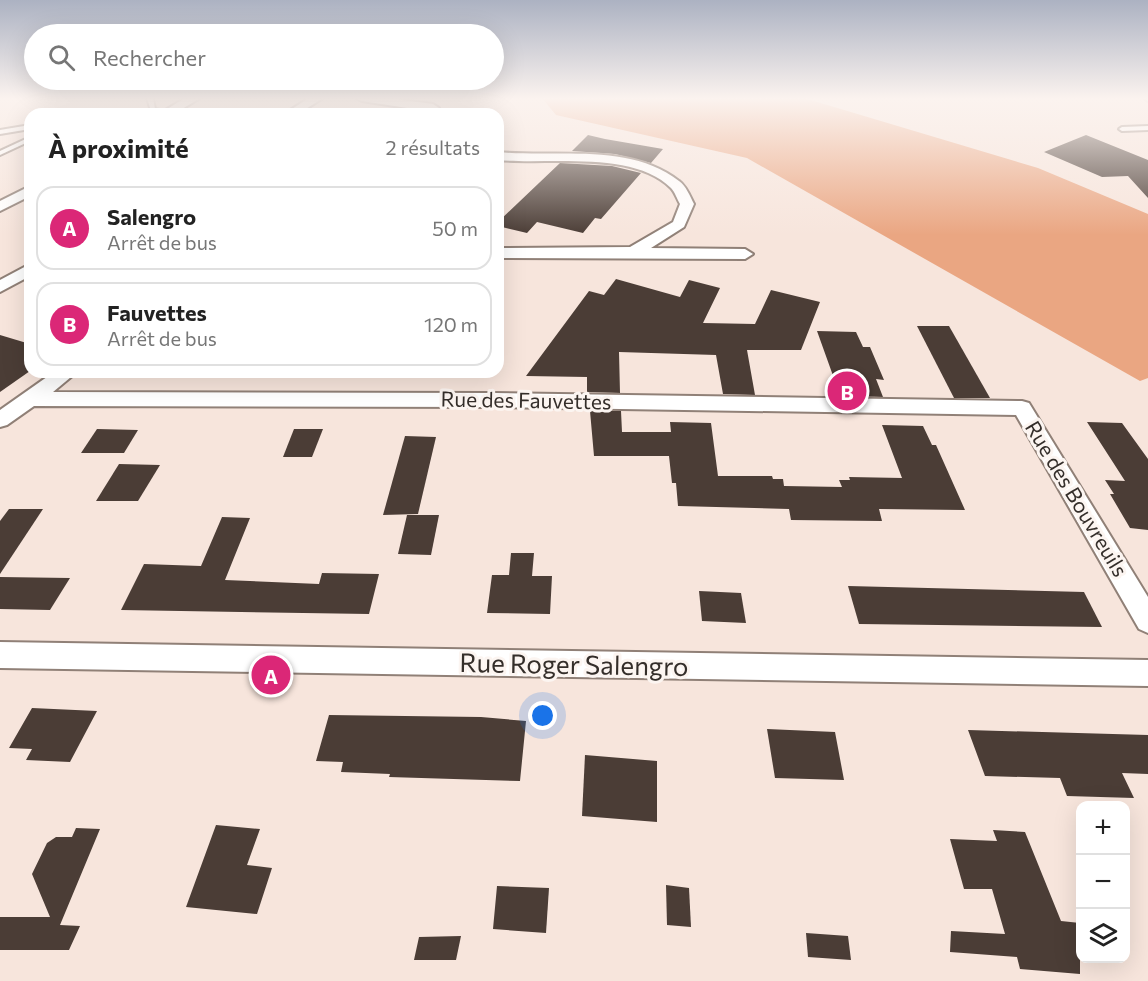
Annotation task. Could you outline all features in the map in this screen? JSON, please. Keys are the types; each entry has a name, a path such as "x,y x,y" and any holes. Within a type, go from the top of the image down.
{"street":[{"path":"504,156 592,158 646,167 677,185 687,204 679,224 633,252"},
{"path":"0,207 24,193"},
{"path":"504,253 745,254"},
{"path":"0,286 24,272"},
{"path":"0,420 59,378"},
{"name":"Rue des Fauvettes","path":"30,399 493,400 1022,408"},
{"name":"Rue des Bouvreuils","path":"1022,408 1148,621"},
{"name":"Rue Roger Salengro","path":"0,655 1148,673"}],"lane":[{"path":"0,153 20,144"}],"shaded area":[{"path":"684,144 957,144 1038,168 1148,214 1148,378 1140,381 747,158"}],"building":[{"path":"579,144 633,144 663,149 651,163 615,154 572,151"},
{"path":"1064,144 1108,144 1148,160 1148,198 1128,176 1102,177 1044,152"},
{"path":"560,163 612,166 641,173 601,219 595,218 583,233 537,222 527,233 504,227 504,216"},
{"path":"616,279 680,297 689,280 720,288 703,323 755,324 771,290 820,302 801,350 747,350 755,395 723,394 716,355 619,352 620,393 587,392 587,377 526,376 589,291 604,295"},
{"path":"917,326 949,326 990,398 954,398"},
{"path":"817,331 856,332 863,347 870,347 884,380 876,379 883,397 847,396 843,384 836,384"},
{"path":"0,335 24,342 24,375 0,392"},
{"path":"590,411 621,411 622,432 671,432 670,422 711,423 718,476 772,476 773,479 783,479 784,486 842,487 839,480 850,480 849,477 902,478 882,425 923,426 932,445 936,445 965,510 879,509 882,521 791,520 789,509 678,506 676,483 672,483 669,456 594,456"},
{"path":"1087,422 1122,423 1148,459 1148,530 1130,528 1110,494 1114,494 1105,480 1125,481"},
{"path":"97,429 138,430 124,453 81,453"},
{"path":"294,429 323,429 312,457 283,457"},
{"path":"405,436 436,437 418,514 383,515"},
{"path":"119,464 160,465 138,501 96,501"},
{"path":"9,509 43,509 0,574 0,521"},
{"path":"407,515 439,515 431,555 398,554"},
{"path":"222,517 250,518 225,580 319,584 322,573 379,574 369,614 121,610 144,564 201,566"},
{"path":"511,553 534,553 532,576 552,576 550,614 487,613 492,575 509,575"},
{"path":"0,577 70,578 50,610 0,609"},
{"path":"848,586 1084,592 1102,627 859,624"},
{"path":"699,591 741,593 746,623 702,621"},
{"path":"32,708 97,711 70,762 26,760 32,749 9,748"},
{"path":"329,715 481,717 526,721 520,781 389,777 390,774 341,772 343,762 316,761"},
{"path":"767,729 835,732 844,780 775,778"},
{"path":"968,730 1148,735 1148,774 1122,773 1134,798 1067,796 1060,778 985,776"},
{"path":"585,755 657,761 657,822 582,816"},
{"path":"216,825 260,829 247,865 272,868 257,914 186,907"},
{"path":"76,828 100,829 60,925 80,926 69,950 0,950 0,917 50,917 32,874 47,843 56,837 72,837"},
{"path":"993,830 1025,832 1061,921 1076,923 1076,963 1080,963 1080,974 1020,969 1017,957 950,952 951,931 1005,934 992,889 964,889 950,839 997,841"},
{"path":"666,885 689,888 691,927 667,925"},
{"path":"497,886 549,888 546,933 493,929"},
{"path":"806,933 848,936 851,960 808,957"},
{"path":"461,936 456,960 414,960 419,937"}],"place":[{"name":"Fauvettes","path":"847,391"},
{"name":"Salengro","path":"271,675"}]}
